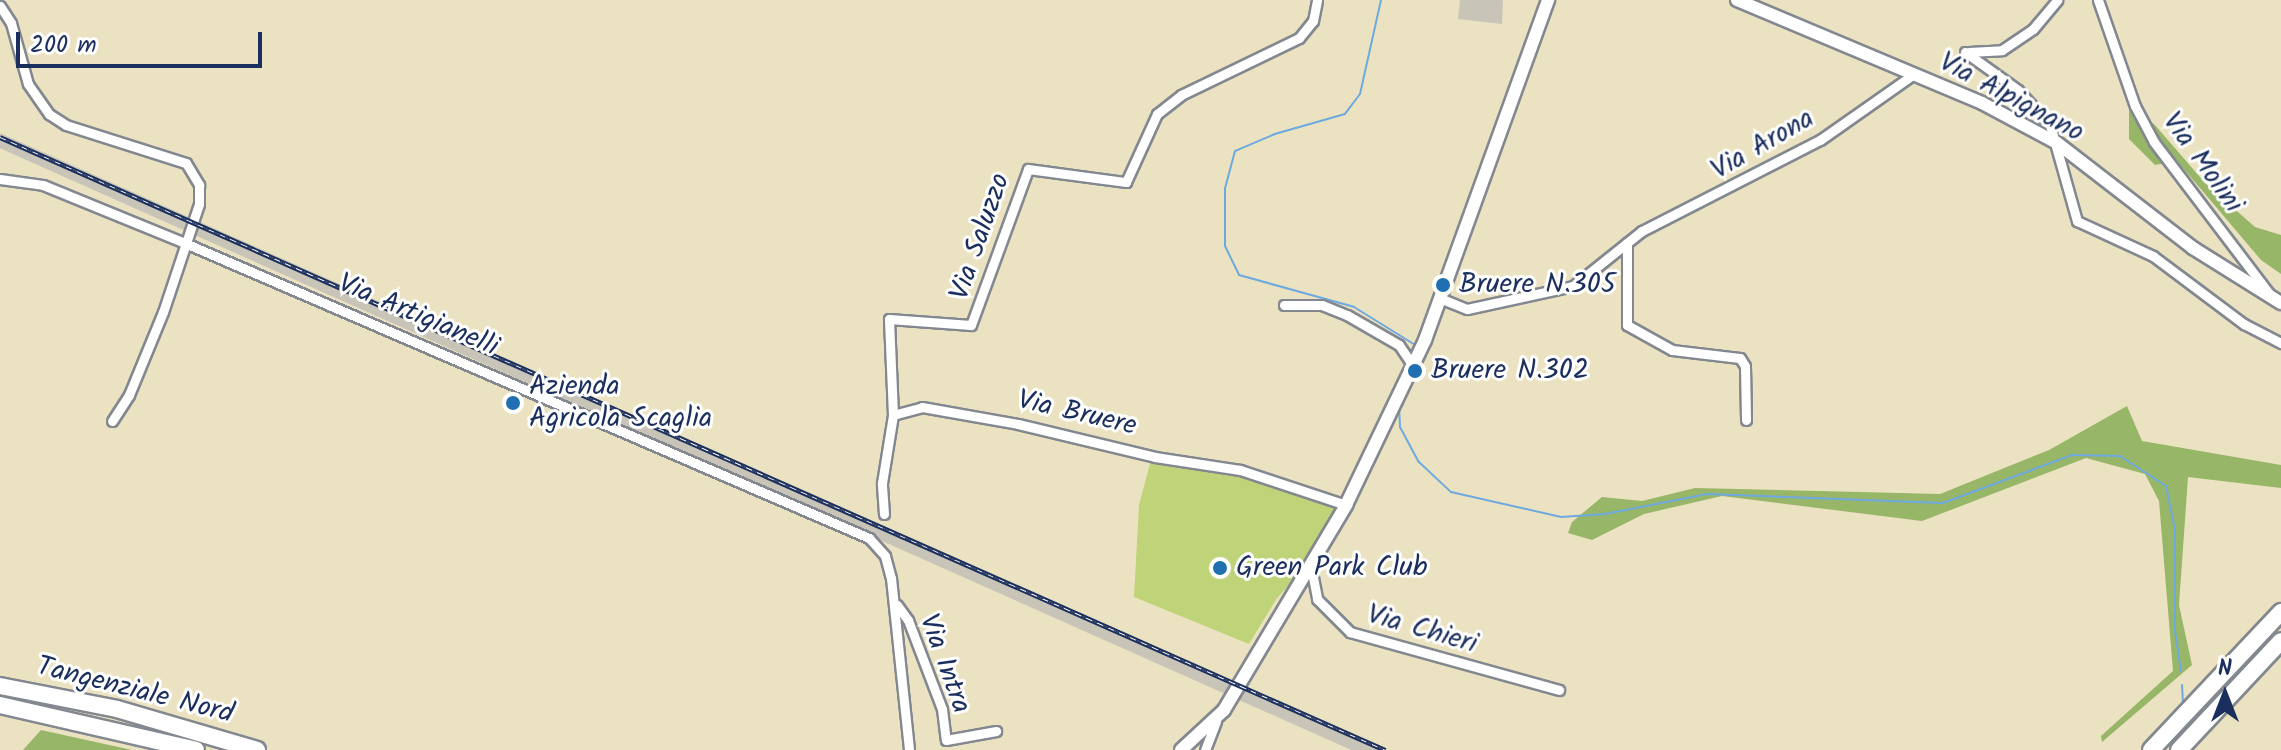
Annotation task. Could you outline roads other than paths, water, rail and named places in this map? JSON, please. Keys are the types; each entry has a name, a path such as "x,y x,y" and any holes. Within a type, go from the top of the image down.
{"highway":[{"path":"2151,750 2281,612"},
{"path":"2179,750 2281,641"},
{"name":"Tangenziale Nord","path":"4,687 52,695 257,750"},
{"name":"Tangenziale Nord","path":"3,706 49,714 196,750"}],"street":[{"name":"Via Saluzzo","path":"893,415 889,319 971,325 1028,169 1126,182 1157,114 1181,95 1299,38 1313,21 1317,0"},
{"path":"1205,750 1216,721 1255,650 1311,567 1346,505 1413,366 1442,299 1548,0"},
{"name":"Via Alpignano","path":"1737,0 1914,74 2057,143 2193,248 2276,300"},
{"path":"2057,0 2033,29 2002,50 1965,52 2018,90 2050,125 2077,221 2153,256 2244,324 2281,343"},
{"name":"Via Molini","path":"2098,0 2135,106 2154,142 2276,300"},
{"path":"0,6 11,23 36,101 49,114 66,125 190,167 200,197 129,395 112,421"},
{"name":"Via Arona","path":"1442,299 1467,309 1573,286 1642,231 1820,140 1914,74"},
{"name":"Via Artigianelli","path":"0,179 43,185 185,243 869,538 885,556 895,603 909,750"},
{"path":"1627,243 1627,325 1672,350 1740,358 1745,366 1746,420"},
{"path":"1284,305 1322,305 1347,315 1399,345 1413,366"},
{"name":"Via Bruere","path":"893,415 922,407 1018,424 1155,457 1240,470 1346,505"},
{"path":"884,514 882,483 893,415"},
{"name":"Via Chieri","path":"1311,567 1317,599 1350,632 1559,690"},
{"name":"Via Intra","path":"895,603 908,620 942,709 946,740 996,731"},
{"path":"1181,750 1216,721"}],"waterway":[{"path":"1381,0 1360,94 1345,114 1275,134 1235,151 1225,188 1225,246 1239,275 1354,307 1417,346"},
{"path":"1407,391 1425,357"},
{"path":"1399,407 1400,427 1419,462 1451,492 1561,517 1605,514 1707,494 1943,503 2072,455 2120,456 2166,486 2175,530 2175,631 2181,672"},
{"path":"2182,685 2183,705"}],"railway":[{"path":"0,137 1385,750"}],"place":[{"name":"Bruere N.305","path":"1443,285"},
{"name":"Bruere N.302","path":"1415,371"},
{"name":"Azienda Agricola Scaglia","path":"513,403"},
{"name":"Green Park Club","path":"1220,568"}]}
